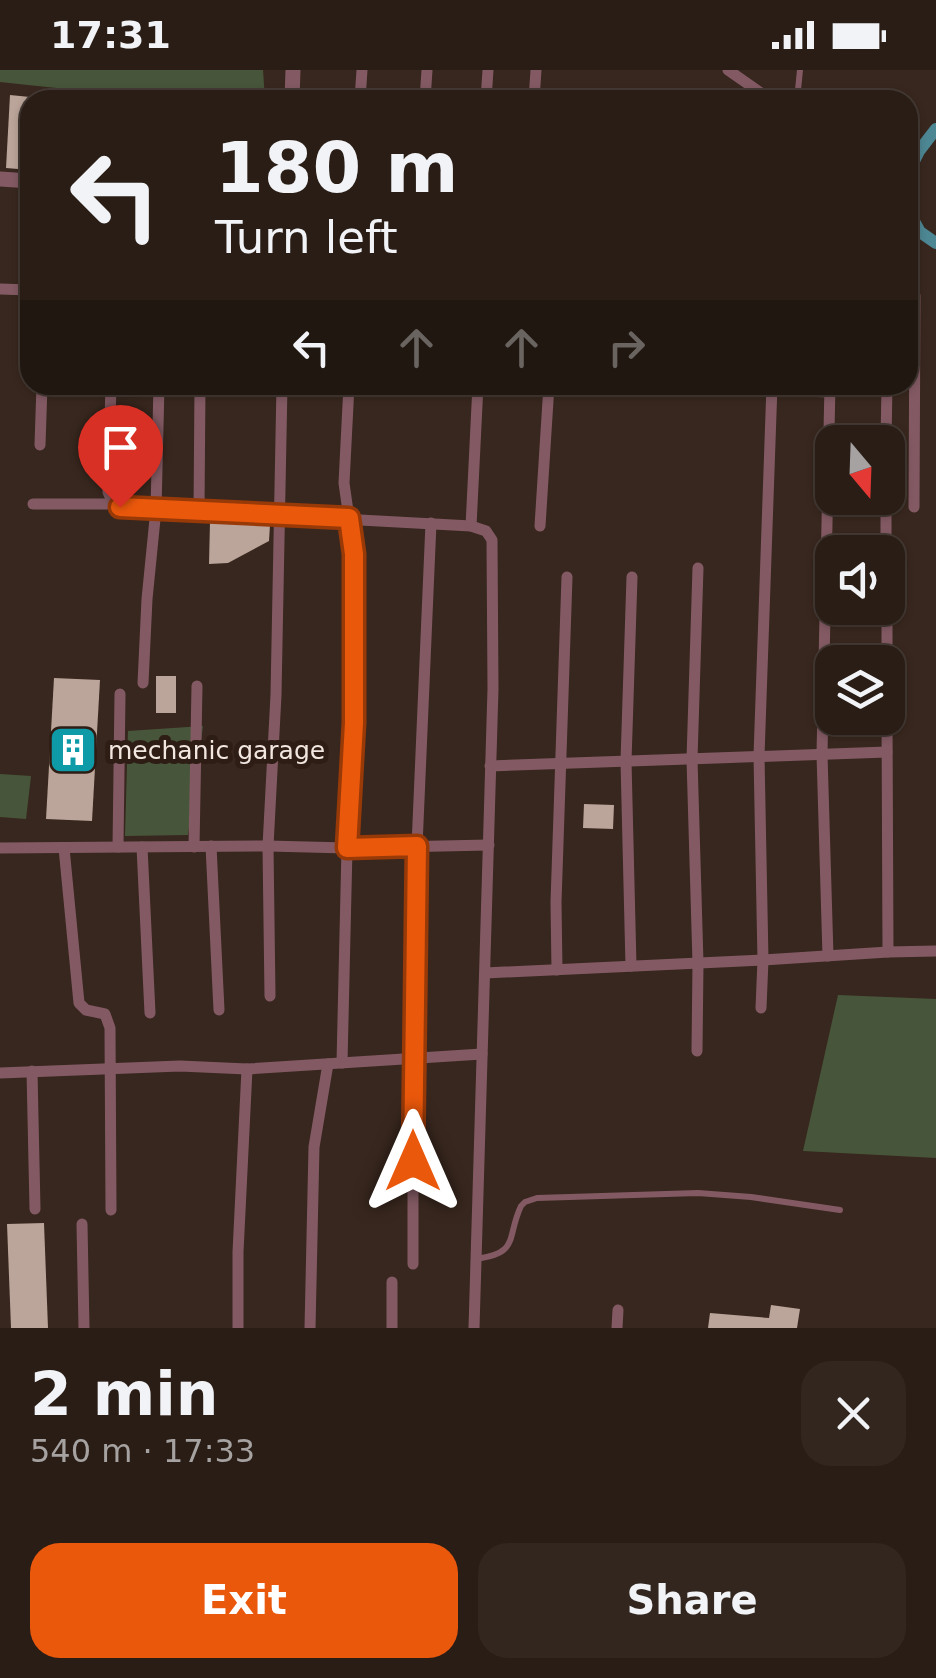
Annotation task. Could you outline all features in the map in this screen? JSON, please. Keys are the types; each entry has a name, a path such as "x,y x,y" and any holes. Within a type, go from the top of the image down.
{"street":[{"path":"728,70 757,90"},
{"path":"40,445 42,395"},
{"path":"111,395 108,492 113,504"},
{"path":"143,683 160,395"},
{"path":"199,510 200,395"},
{"path":"270,996 268,846 276,696 282,395"},
{"path":"310,1328 314,1147 335,1063 354,723 354,554 344,482 349,395"},
{"path":"471,526 478,395"},
{"path":"540,526 548,395"},
{"path":"762,1008 759,756 772,395"},
{"path":"828,956 822,754 830,395"},
{"path":"886,425 887,395"},
{"path":"914,507 915,395"},
{"path":"33,504 113,504 128,508 431,523 481,528 489,535 493,547 493,688 474,1328"},
{"path":"413,1264 417,846 431,523"},
{"path":"697,1051 692,758 698,568"},
{"path":"557,970 567,577"},
{"path":"630,966 626,761 632,577"},
{"path":"194,846 197,686"},
{"path":"118,847 120,694"},
{"path":"888,735 888,952"},
{"path":"490,766 888,752"},
{"path":"0,848 489,844"},
{"path":"211,846 219,1010"},
{"path":"142,847 150,1012"},
{"path":"64,848 77,997 81,1007 102,1013 110,1022 111,1210"},
{"path":"485,973 936,951"},
{"path":"0,1073 180,1066 246,1069 482,1054"},
{"path":"238,1328 246,1069"},
{"path":"32,1071 35,1209"},
{"path":"82,1224 84,1328"},
{"path":"392,1282 392,1328"},
{"path":"617,1328 618,1310"}],"lane":[{"path":"476,1259 504,1252 521,1206 537,1198 698,1193 751,1196 840,1210"}],"green space":[{"path":"0,70 263,70 264,90 75,90 0,82"},
{"path":"203,726 188,835 125,836 128,731"},
{"path":"0,774 31,776 26,819 0,817"},
{"path":"838,995 936,999 936,1158 803,1151"}],"building":[{"path":"10,95 20,96 20,169 6,168"},
{"path":"210,522 270,525 269,541 228,563 209,564"},
{"path":"156,676 176,676 176,713 156,713"},
{"name":"mechanic garage","path":"54,678 100,680 92,821 46,819"},
{"path":"584,804 614,805 613,829 583,828"},
{"path":"44,1223 48,1328 11,1328 7,1224"},
{"path":"771,1305 800,1309 797,1328 708,1328 710,1313 769,1318"}],"waterway":[{"path":"918,153 936,129"},
{"path":"918,228 936,243"}],"place":[{"name":"mechanic garage","path":"73,750"}],"route":[{"path":"120,507 349,518 354,554 354,723 347,848 417,846 413,1161"}]}
